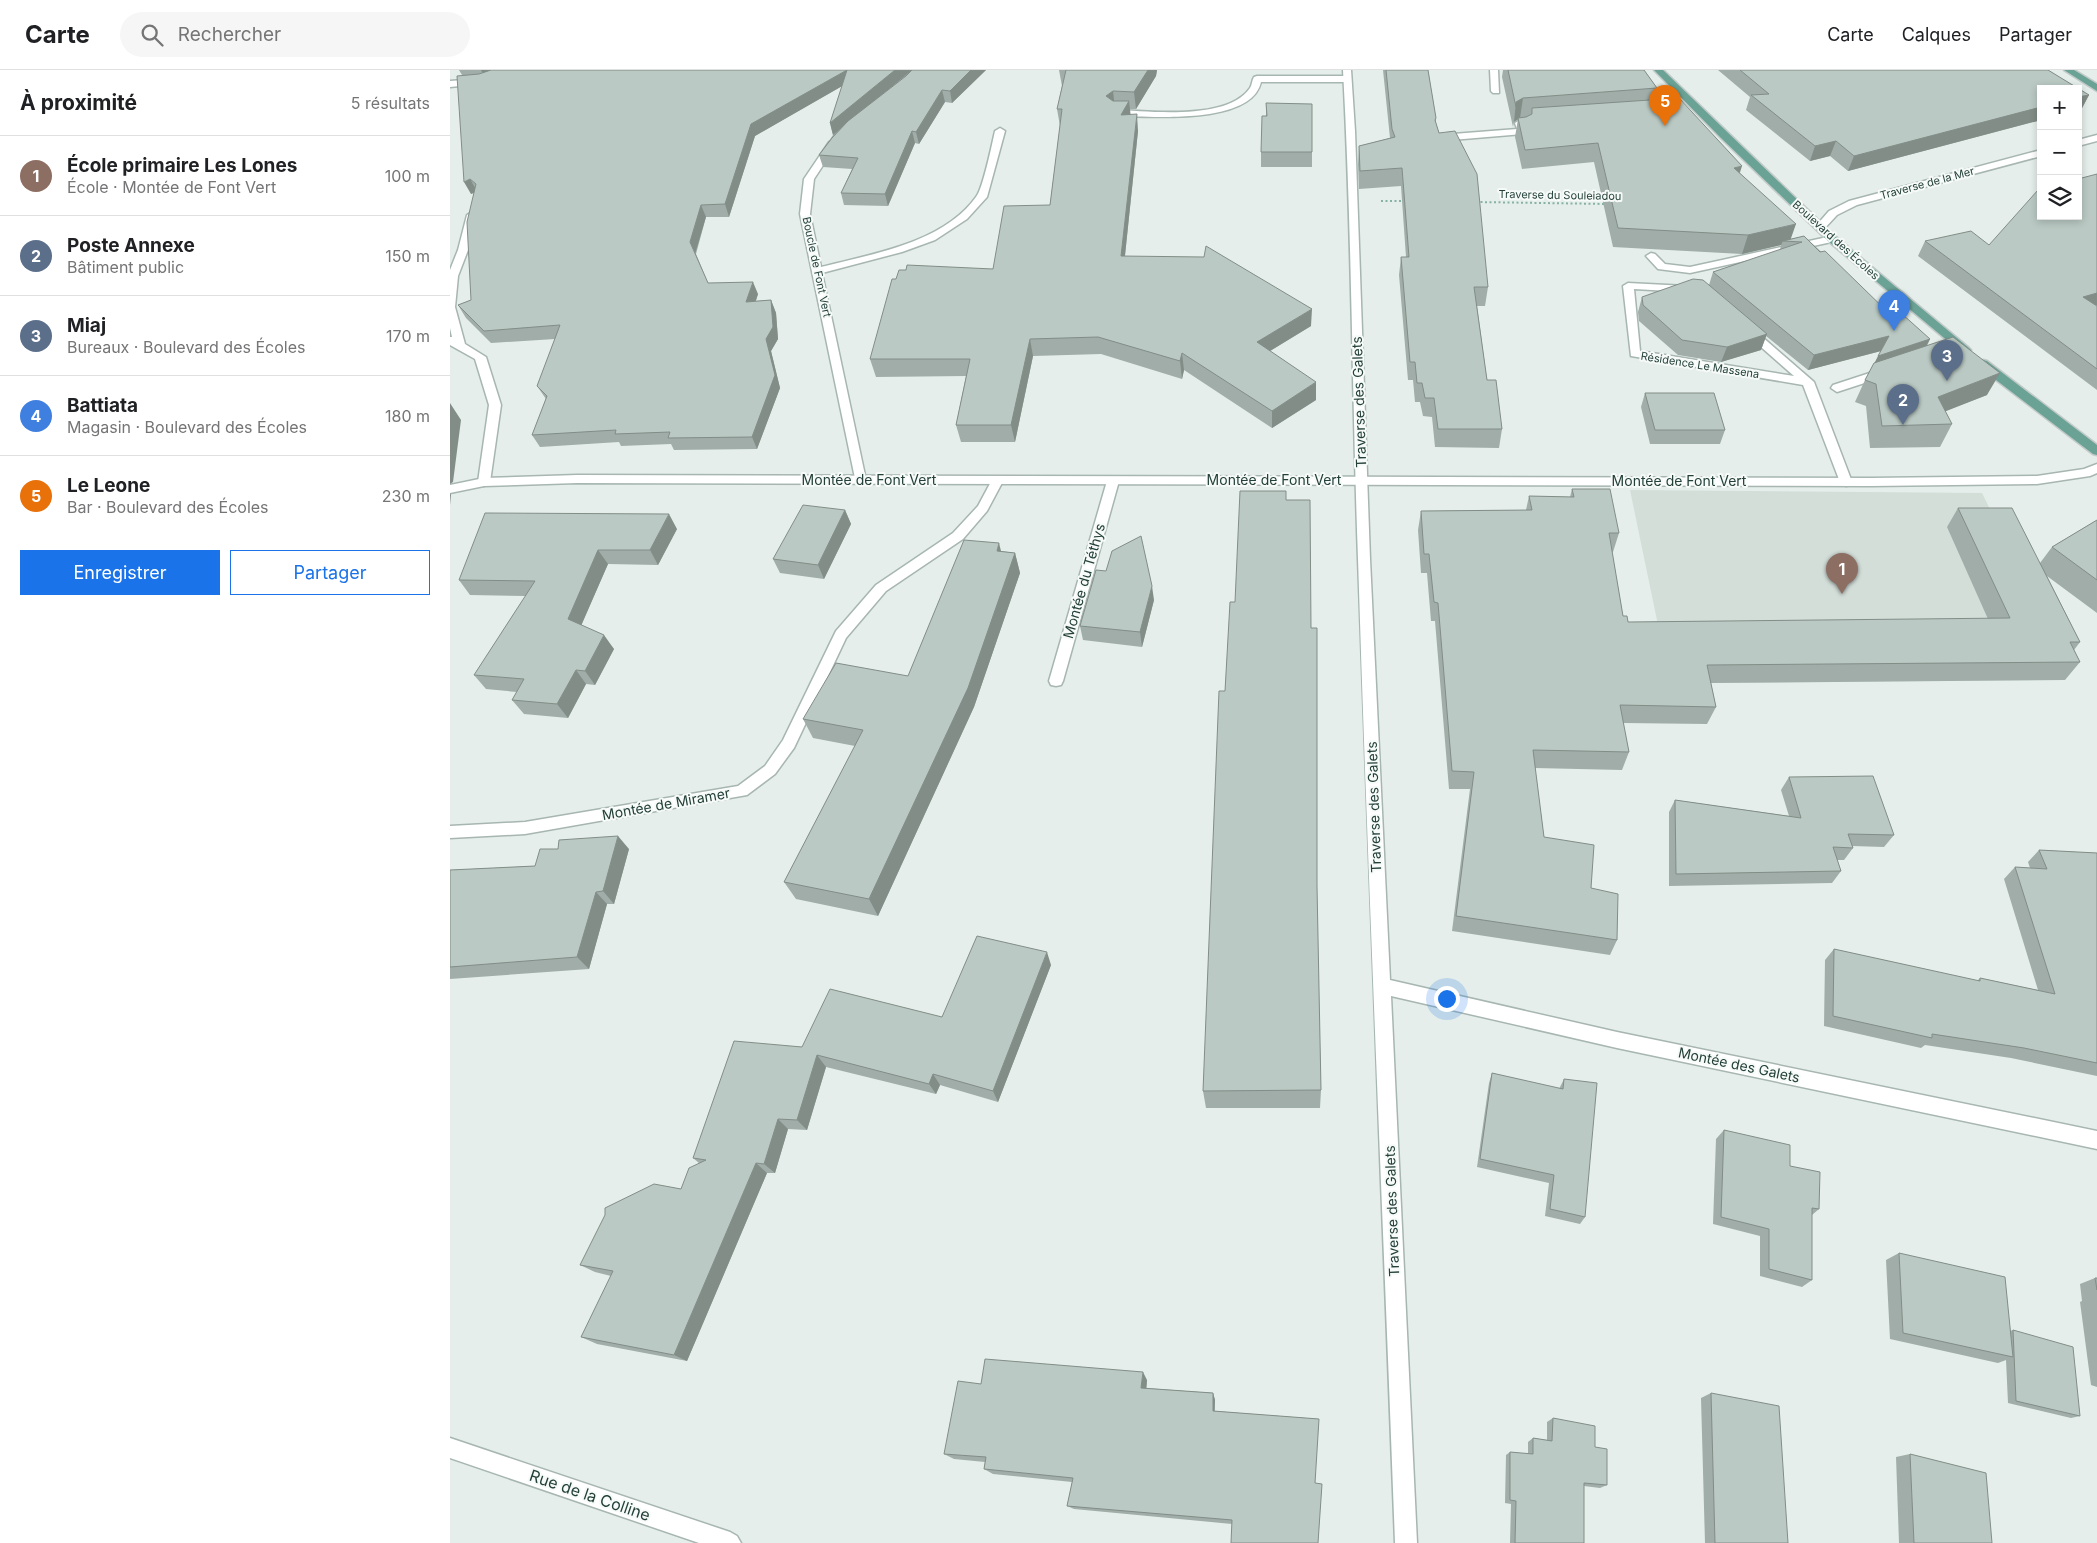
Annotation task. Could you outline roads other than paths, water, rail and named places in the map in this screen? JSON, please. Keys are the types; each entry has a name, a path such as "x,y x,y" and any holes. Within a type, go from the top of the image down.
{"main road":[{"name":"Boulevard des Écoles","path":"1658,70 1693,111 1832,239 1957,349 2097,451"},
{"path":"2068,70 2097,88"}],"street":[{"path":"1494,70 1496,91"},
{"path":"1115,113 1208,112 1228,108 1243,99 1255,88 1257,75 1347,75"},
{"name":"Traverse des Galets","path":"1347,75 1381,986 1406,1543"},
{"path":"450,84 485,82"},
{"path":"1440,138 1523,131 1520,123 1530,122"},
{"path":"818,270 898,250 931,238 963,216 982,197 1000,131"},
{"path":"2082,142 2097,138"},
{"name":"Boucle de Font Vert","path":"837,140 829,146 808,179 805,214 860,480"},
{"name":"Traverse de la Mer","path":"1820,227 1834,213 1853,203 2037,154"},
{"path":"475,203 463,250 453,276 450,307 455,343 480,358 495,406 484,482"},
{"path":"1651,256 1662,267 1690,270 1832,239"},
{"name":"Résidence Le Massena","path":"1702,290 1628,286 1635,354 1808,382"},
{"name":"Résidence Le Massena","path":"1737,320 1808,382 1846,482"},
{"path":"1837,388 1899,368"},
{"name":"Montée de Font Vert","path":"450,489 484,482 577,479 1846,482 2037,480 2086,473 2097,468"},
{"name":"Montée du Téthys","path":"1056,681 1113,480"},
{"name":"Montée de Miramer","path":"450,832 525,828 742,791 770,770 789,744 841,634 881,588 958,536 983,508 997,481"},
{"name":"Montée des Galets","path":"1381,986 1617,1040 2097,1140"},
{"name":"Rue de la Colline","path":"452,1452 730,1543"}],"place":[{"name":"Le Leone","path":"1665,126"},
{"name":"Battiata","path":"1894,331"},
{"name":"Miaj","path":"1947,381"},
{"name":"Poste Annexe","path":"1903,425"},
{"name":"École primaire Les Lones","path":"1842,594"}]}
